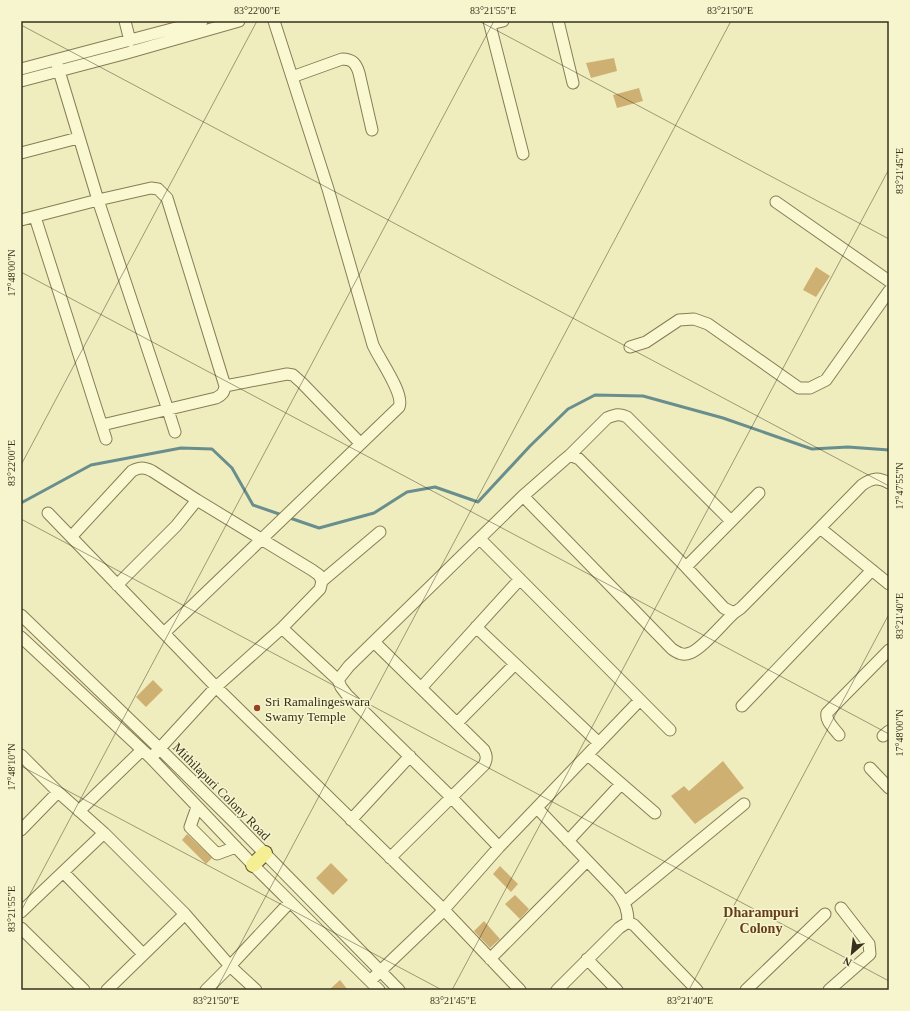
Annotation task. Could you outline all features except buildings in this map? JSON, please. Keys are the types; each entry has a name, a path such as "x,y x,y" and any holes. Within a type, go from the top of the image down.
{"main road":[{"path":"253,864 264,853"}],"street":[{"path":"125,21 130,41"},
{"path":"21,81 57,66 130,41 198,21"},
{"path":"21,69 57,66 239,21"},
{"path":"164,633 399,407 401,403 400,397 373,345 328,189 274,21"},
{"path":"503,21 489,23 523,154"},
{"path":"558,21 573,83"},
{"path":"292,77 342,59 349,59 356,64 359,73 372,130"},
{"path":"57,66 78,138 174,432"},
{"path":"21,153 78,138"},
{"path":"21,220 151,188 158,189 166,198 225,386 224,392 216,398 102,425"},
{"path":"776,202 889,281"},
{"path":"35,217 106,438"},
{"path":"630,347 646,342 678,320 694,319 708,324 799,388 810,388 826,380 889,291"},
{"path":"225,386 287,374 292,375 300,381 360,443"},
{"path":"338,680 349,666 523,496 570,455 607,418 615,414 621,414 627,417 731,521"},
{"path":"570,455 578,459 686,567 724,608 734,613"},
{"path":"71,537 132,471 139,468 145,468 152,470 197,500 312,570 319,575 322,581"},
{"path":"523,496 672,649 681,654 690,654 741,608 862,485 870,480 880,480 889,483"},
{"path":"686,567 759,493"},
{"path":"117,585 176,526 197,500"},
{"path":"48,513 216,687 444,910 520,990"},
{"path":"820,528 889,584"},
{"path":"150,758 216,687 282,628 320,589 322,581 380,532"},
{"path":"480,539 670,730"},
{"path":"742,706 872,570"},
{"path":"421,688 520,579"},
{"name":"Mithilapuri Colony Road","path":"21,615 159,748 399,990"},
{"path":"476,627 599,743"},
{"path":"282,628 338,680 341,687 348,695 499,847"},
{"name":"Mithilapuri Colony Road","path":"21,636 142,750 236,848 380,990"},
{"path":"374,642 457,723 484,750 487,755 484,765 390,858"},
{"path":"839,735 828,721 826,717 827,713 889,650"},
{"path":"457,723 515,664"},
{"path":"370,981 444,910 499,847 640,700"},
{"path":"78,811 142,750"},
{"path":"21,755 78,811 104,833 185,914 230,966 256,990"},
{"path":"588,755 655,813"},
{"path":"351,820 410,756"},
{"path":"870,768 889,788"},
{"path":"568,841 621,784"},
{"path":"21,830 58,792"},
{"path":"625,902 744,804"},
{"path":"197,807 190,827 217,854 236,848"},
{"path":"537,808 618,893 625,902 628,911 628,922"},
{"path":"21,912 104,833"},
{"path":"490,959 587,861"},
{"path":"63,872 143,954"},
{"path":"206,990 290,902"},
{"path":"829,990 870,954 869,944 841,908"},
{"path":"107,990 185,914"},
{"path":"746,990 825,914"},
{"path":"557,990 623,924 628,922"},
{"path":"628,922 634,925 697,990"},
{"path":"21,928 84,990"},
{"path":"587,959 617,990"}],"waterway":[{"path":"287,517 319,528 374,513 407,492 435,487 478,502 530,446 568,409 595,395 643,396 723,418 812,449 848,447 889,450"},
{"path":"21,503 91,465 181,448 212,449 232,468 253,505 282,515"}],"place":[{"name":"Sri Ramalingeswara Swamy Temple","path":"257,708"}],"district":[{"name":"Dharampuri Colony","path":"761,920"}]}
